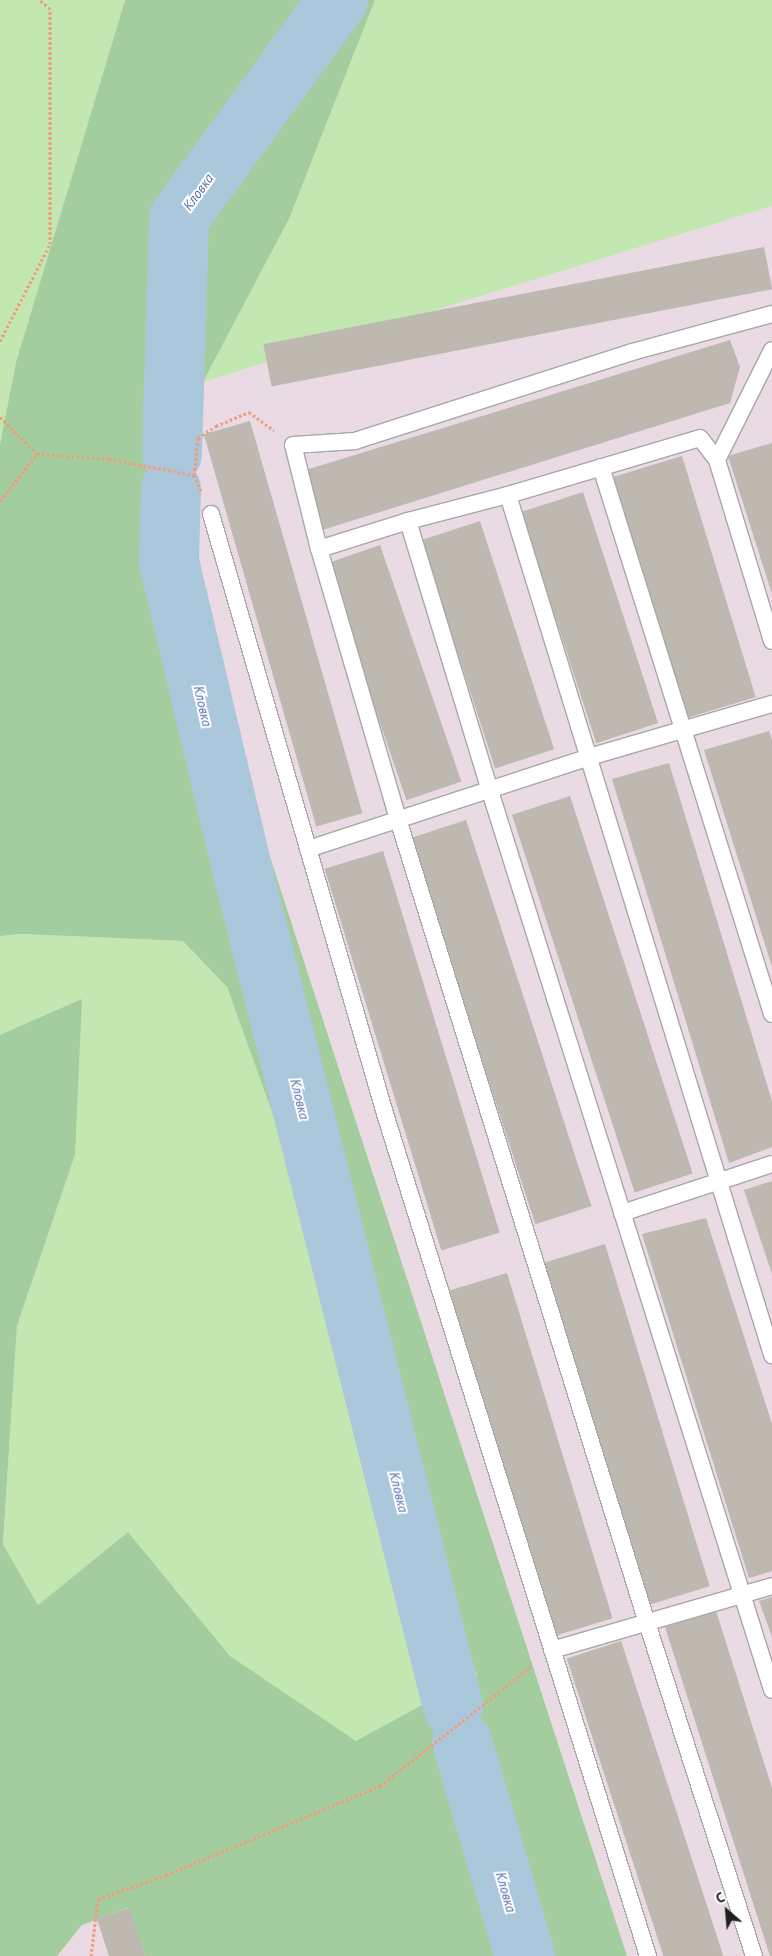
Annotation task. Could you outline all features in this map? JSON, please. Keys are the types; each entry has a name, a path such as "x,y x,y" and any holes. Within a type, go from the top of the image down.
{"lane":[{"path":"754,1956 647,1623 398,819 319,549 293,445 355,441 632,352 772,314"},
{"path":"717,460 772,350"},
{"path":"319,549 408,521 508,495 700,438 717,460 772,641"},
{"path":"601,467 772,1014"},
{"path":"508,495 772,1355"},
{"path":"211,514 386,1117 648,1956"},
{"path":"408,521 490,791 772,1690"},
{"path":"308,849 490,791 589,757 772,704"},
{"path":"622,1212 772,1164"},
{"path":"552,1650 772,1586"}],"path":[{"path":"0,341 50,244 50,9 40,0"},
{"path":"211,514 194,475 198,438 216,426 249,412 293,445"},
{"path":"0,417 37,454 109,459 194,475"},
{"path":"0,501 37,454"},
{"path":"91,1956 98,1900 166,1875 380,1786 552,1650"}],"shaded area":[{"path":"772,206 772,1956 627,1956 159,515 203,382"},
{"path":"129,1908 145,1956 57,1956 82,1925"}],"green space":[{"path":"0,0 125,0 16,362 0,444"},
{"path":"125,0 375,0 289,219 203,382 159,515 627,1956 145,1956 128,1908 82,1925 57,1956 0,1956 0,1035 82,999 75,1155 17,1326 3,1544 38,1605 128,1532 230,1656 356,1741 477,1675 461,1638 227,987 183,941 22,934 0,936 0,444 16,362"},
{"path":"375,0 772,0 772,206 203,382 289,219"},
{"path":"22,934 184,941 227,987 461,1638 477,1675 356,1742 230,1656 128,1532 38,1605 3,1544 17,1326 75,1155 0,1035 0,936"}],"building":[{"path":"764,247 772,289 272,387 263,344"},
{"path":"730,340 740,367 730,403 319,531 299,472"},
{"path":"250,421 362,813 316,826 204,434"},
{"path":"772,443 772,594 728,456"},
{"path":"682,456 756,697 687,718 613,477"},
{"path":"583,492 658,723 596,743 521,512"},
{"path":"480,521 554,749 495,768 421,540"},
{"path":"380,545 461,781 407,800 325,564"},
{"path":"769,731 772,740 772,967 704,750"},
{"path":"669,763 772,1101 772,1147 729,1163 612,779"},
{"path":"570,796 693,1174 635,1192 512,815"},
{"path":"466,820 591,1206 535,1224 410,838"},
{"path":"383,851 500,1233 441,1250 325,869"},
{"path":"772,1181 772,1274 744,1190"},
{"path":"706,1218 772,1424 772,1571 749,1578 642,1234"},
{"path":"605,1244 710,1586 649,1605 545,1262"},
{"path":"507,1273 613,1618 555,1636 450,1291"},
{"path":"772,1597 772,1637 759,1601"},
{"path":"716,1611 772,1788 772,1956 770,1956 665,1627"},
{"path":"621,1641 723,1956 663,1956 567,1659"},
{"path":"129,1908 145,1956 109,1956 97,1919"}],"waterway":[{"name":"Кловка","path":"172,454 179,218 338,0"},
{"name":"Кловка","path":"171,489 169,562 246,884 453,1706"},
{"name":"Кловка","path":"462,1742 525,1956"}]}
